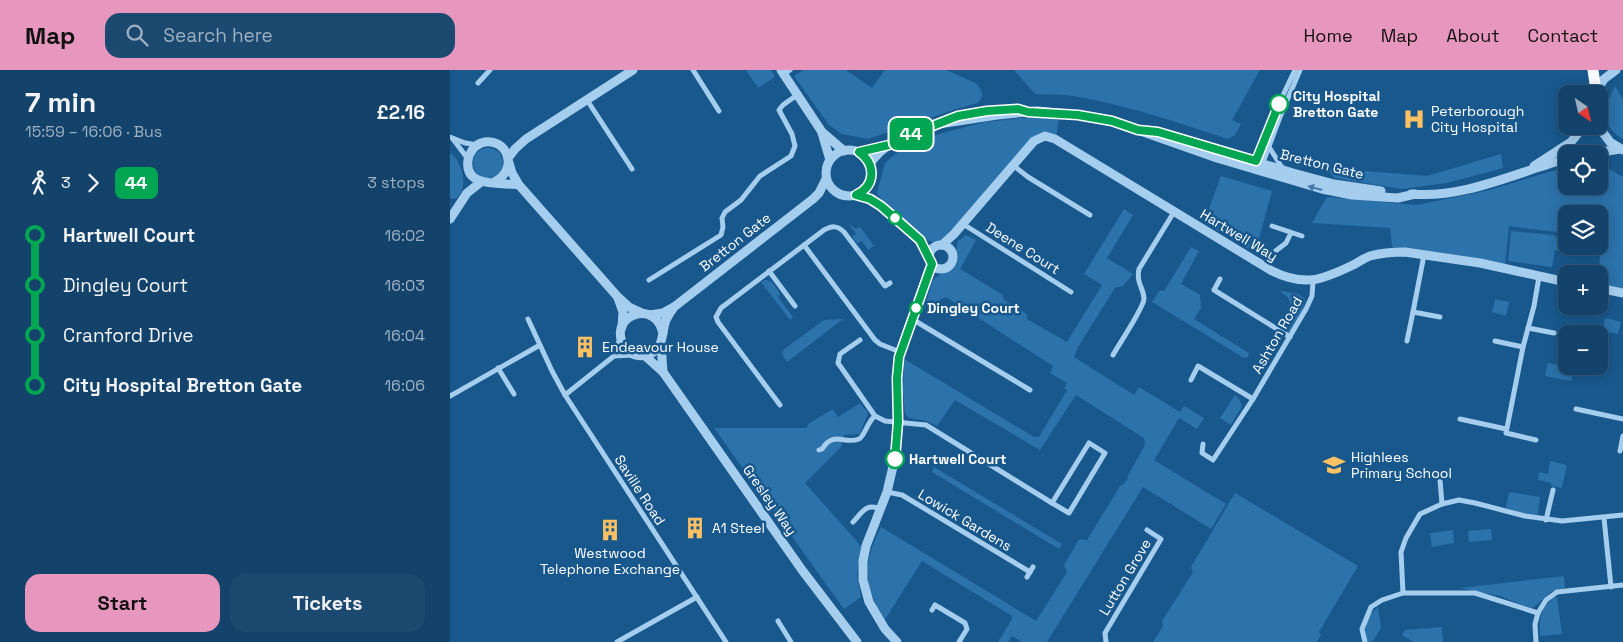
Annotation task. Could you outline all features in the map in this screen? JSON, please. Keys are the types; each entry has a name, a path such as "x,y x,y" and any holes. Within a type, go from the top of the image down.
{"highway":[{"path":"1593,70 1594,85"}],"street":[{"path":"478,83 490,70"},
{"path":"494,182 505,175 515,148 526,139 633,70"},
{"path":"692,70 719,111"},
{"path":"1258,166 1274,114 1295,70"},
{"path":"1258,166 1269,146 1300,70"},
{"path":"785,71 797,95 822,132 844,151"},
{"path":"1601,85 1612,72"},
{"path":"649,280 721,235 723,227 722,218 725,212 741,200 760,176 791,156 795,146 792,134 779,110 797,95"},
{"path":"587,100 632,169"},
{"name":"Bretton Gate","path":"870,164 877,154 889,145 947,119 980,112 1018,109 1028,112 1078,115 1112,121 1138,130 1158,132 1322,190 1352,195 1398,198 1415,194"},
{"path":"822,132 830,160"},
{"name":"Bretton Gate","path":"1521,173 1571,142 1577,135"},
{"path":"1604,135 1621,149"},
{"name":"Hartwell Way","path":"940,245 954,234 1034,141 1045,136 1055,139 1265,267 1289,279 1313,281 1328,277 1369,256 1405,252 1480,263 1558,281"},
{"path":"451,137 465,144 478,145"},
{"path":"451,137 468,159"},
{"path":"467,193 468,159 473,149 483,142 512,143 526,139"},
{"path":"496,143 506,152 512,173 519,185 617,296 629,307 659,322 662,338 663,372"},
{"name":"Bretton Gate","path":"859,152 889,145"},
{"path":"1269,146 1284,171"},
{"path":"1608,151 1621,149"},
{"path":"881,206 874,193 870,164 866,158 859,152 844,151 830,160 826,179 832,189 843,196 856,195 870,199 881,206 920,240 935,267 942,269"},
{"name":"Bretton Gate","path":"1258,166 1334,184 1369,190 1415,194 1471,188 1558,161"},
{"path":"1014,166 1028,178 1090,215"},
{"path":"469,171 473,177 481,182 519,185"},
{"name":"Bretton Gate","path":"646,314 662,312 674,307 813,199 819,193 826,179"},
{"path":"856,195 866,188 871,180"},
{"path":"450,219 467,193 481,182"},
{"name":"Bretton Gate","path":"813,199 837,193"},
{"path":"1113,355 1141,308 1144,299 1137,279 1139,269 1174,212"},
{"name":"Deene Court","path":"963,224 1071,292"},
{"path":"780,405 721,326 716,317 718,312 824,230 836,226 844,232 885,286 890,283"},
{"path":"1272,226 1302,236"},
{"path":"1265,267 1273,253 1286,243 1291,233"},
{"path":"927,280 952,262 954,234"},
{"path":"920,240 949,248 952,252"},
{"path":"804,245 875,340 900,352"},
{"path":"897,642 874,612 869,602 863,580 862,561 887,492 896,458 898,422 897,378 900,352 927,280 931,249 940,245"},
{"path":"1407,341 1424,254"},
{"path":"769,271 795,306"},
{"path":"1536,440 1506,433 1506,429 1522,346 1528,328 1539,277"},
{"path":"1220,279 1214,290 1290,337"},
{"name":"Ashton Road","path":"1203,444 1202,453 1213,460 1253,399 1306,310 1312,296 1313,281"},
{"path":"1608,290 1623,293"},
{"path":"565,395 614,356 621,332 622,312 617,296"},
{"name":"Bretton Gate","path":"662,338 666,320 674,307"},
{"path":"1413,312 1440,317"},
{"path":"640,355 625,348 621,332 630,317 646,314"},
{"name":"Saville Road","path":"528,319 565,395 726,642"},
{"path":"912,319 1030,390"},
{"path":"1528,328 1554,333"},
{"path":"614,356 651,354 662,338"},
{"path":"860,340 840,354 838,363 876,416 885,421 926,425 1069,513 1105,453 1089,443 1052,502"},
{"path":"1495,341 1522,346"},
{"path":"450,396 540,345"},
{"name":"Gresley Way","path":"640,355 663,372 802,570 857,642"},
{"path":"1190,380 1198,366 1253,399"},
{"path":"498,368 514,394"},
{"path":"1576,408 1623,419"},
{"path":"822,450 826,442 831,439 859,439 863,436 870,419 876,416"},
{"path":"1460,419 1506,429"},
{"path":"1620,451 1623,436"},
{"path":"1440,480 1442,504"},
{"path":"1546,520 1553,490"},
{"name":"Lowick Gardens","path":"887,492 902,495 1030,572"},
{"path":"1403,593 1401,552 1406,538 1420,514 1442,504 1459,500 1546,520 1562,521 1623,515"},
{"path":"853,522 868,507 873,506 880,509"},
{"path":"1604,518 1611,587"},
{"name":"Lutton Grove","path":"1106,642 1104,639 1105,633 1161,539 1147,530"},
{"path":"1536,642 1535,624 1538,612 1546,600 1557,592 1623,585"},
{"path":"1365,642 1362,629 1371,607 1382,600 1403,593 1475,593 1538,612"},
{"path":"617,642 697,597"},
{"path":"932,610 935,605 965,623 967,629 959,642"},
{"path":"778,621 791,642"}],"shaded area":[{"path":"746,70 771,70 775,77 758,88"},
{"path":"803,70 846,70 872,88 885,70 947,70 977,84 983,94 978,103 868,139 842,134 829,125 794,76"},
{"path":"1014,70 1260,70 1232,120 1241,124 1235,135 1228,139 1171,120 1112,104 1068,95 1035,94"},
{"path":"1615,86 1623,99 1623,139 1616,134 1608,124 1608,101"},
{"path":"1033,117 1059,119 1056,138 1045,135 939,243 921,237 912,231 896,216 877,193 885,163 898,152 928,137 985,122"},
{"path":"488,148 494,149 502,157 502,169 494,177 488,178 482,177 474,169 473,163 474,157 482,149"},
{"path":"450,153 455,157 463,176 462,190 454,199 450,198"},
{"path":"1501,154 1503,168 1447,183 1402,189 1334,178 1327,168 1427,176"},
{"path":"1608,168 1623,177 1623,289 1608,286 1608,265 1600,265 1600,255 1608,255 1608,205 1558,205 1558,232 1509,226 1505,265 1480,259 1392,247 1390,228 1312,223 1327,197 1416,205 1486,191 1558,170 1558,195 1608,195"},
{"path":"1221,176 1272,191 1255,253 1204,222"},
{"path":"1124,209 1133,215 1107,258 1133,274 1123,286 1115,288 1078,347 1074,357 1134,395 1139,387 1180,412 1184,406 1204,418 1197,429 1179,418 1154,460 1226,504 1211,529 1143,487 1047,642 1022,642 1012,636 1008,642 998,642 1012,616 922,561 884,621 872,597 868,574 871,552 881,527 1036,621 1067,572 1064,565 1079,539 1087,540 1120,486 1128,478 1145,445 1144,438 1076,395 1040,450 955,400 937,426 926,421 909,418 905,414 903,391 904,359 1034,437 1039,437 1067,390 1064,388 1067,383 1050,373 1053,366 946,297 924,308 933,280 953,264 958,241 966,235 976,240 960,269 1003,295 1003,299 1027,314 1027,319 1067,342 1102,285 1084,274"},
{"path":"848,223 856,229 860,227 874,246 868,250 862,241 857,243 852,237 856,234"},
{"path":"1511,231 1554,235 1558,239 1558,250 1555,250 1552,267 1508,261"},
{"path":"1191,247 1199,251 1181,284 1200,295 1201,308 1194,319 1249,353 1248,357 1244,358 1152,302 1160,290 1164,291"},
{"path":"765,280 772,283 777,289 780,294 778,297 793,317 790,320 761,282"},
{"path":"1280,292 1298,294 1305,299 1297,323 1289,333 1279,338 1290,309 1288,299"},
{"path":"1495,299 1509,302 1506,316 1492,312"},
{"path":"1605,318 1621,322 1618,334 1608,332 1608,325 1604,325"},
{"path":"843,319 787,362 782,354 783,350 824,320"},
{"path":"1548,363 1558,365 1558,375 1573,375 1571,381 1545,376"},
{"path":"1235,395 1242,406 1231,425 1220,418"},
{"path":"860,403 868,413 860,434 844,435 841,447 805,483 861,546 857,575 861,597 844,609 714,428 807,428 808,424 833,409 838,417"},
{"path":"1550,461 1567,465 1562,488 1551,486 1551,483 1538,480 1539,472 1548,474"},
{"path":"934,467 1062,544 1059,549 932,472"},
{"path":"1509,492 1540,497 1538,514 1531,516 1506,508"},
{"path":"1235,493 1358,566 1319,632 1321,635 1317,642 1153,642 1163,626 1162,621 1193,572 1191,567"},
{"path":"1491,529 1492,540 1469,542 1468,531"},
{"path":"1453,530 1454,543 1432,547 1430,533"},
{"path":"1564,576 1565,588 1551,592 1534,607 1530,608 1500,596 1460,588"},
{"path":"1557,597 1562,634 1540,636 1543,610"},
{"path":"1378,607 1381,628 1373,641 1367,642 1366,623"},
{"path":"1442,627 1443,642 1413,642 1402,635 1405,630"}],"bus line":[{"name":"44","path":"895,459 898,422 897,378 899,357 932,264 920,240 881,206 870,199 856,195 869,185 872,178 870,164 859,152 889,145 904,137 958,116 987,111 1018,109 1028,112 1062,113 1112,121 1138,130 1158,132 1256,161 1279,104"}],"place":[{"name":"City Hospital Bretton Gate","path":"1279,104"},
{"name":"Peterborough City Hospital","path":"1414,119"},
{"name":"Dingley Court","path":"916,308"},
{"name":"Endeavour House","path":"585,347"},
{"name":"Hartwell Court","path":"895,459"},
{"name":"Highlees Primary School","path":"1334,465"},
{"name":"A1 Steel","path":"695,528"},
{"name":"Westwood Telephone Exchange","path":"610,530"}]}
